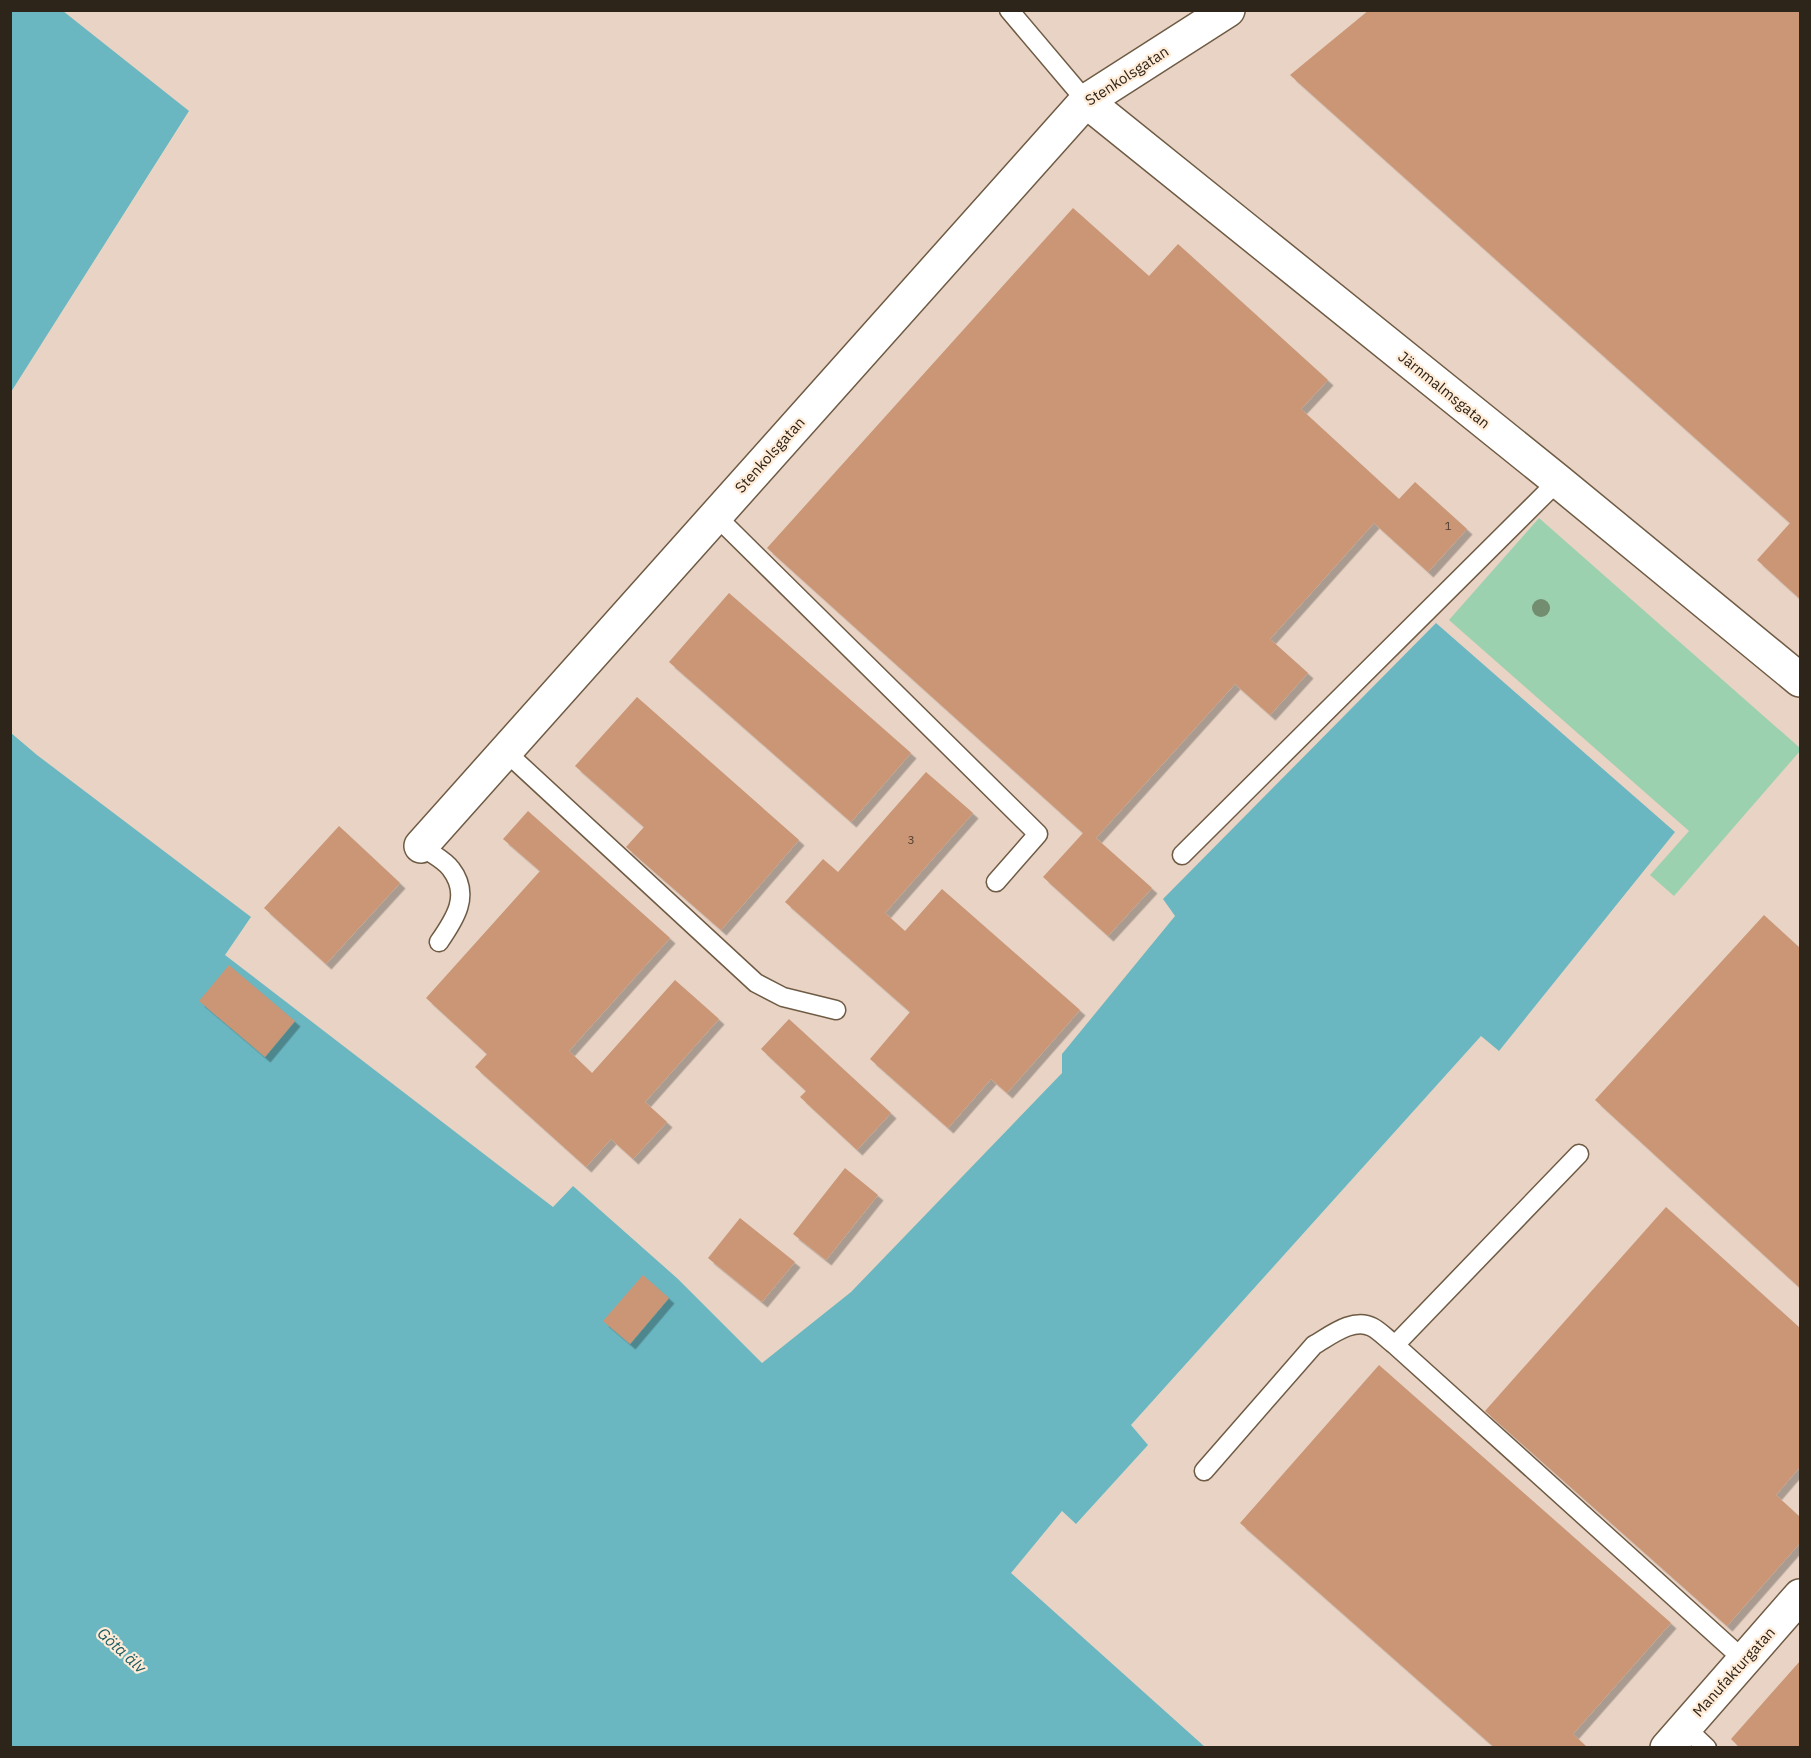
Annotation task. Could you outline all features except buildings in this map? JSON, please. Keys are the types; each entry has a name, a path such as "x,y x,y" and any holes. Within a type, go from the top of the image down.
{"street":[{"name":"Stenkolsgatan","path":"421,846 1086,101 1228,10"},
{"name":"Järnmalmsgatan","path":"1086,101 1799,677"},
{"name":"Manufakturgatan","path":"1686,1741 1744,1660 1800,1596"}],"lane":[{"path":"1009,10 1086,101"},
{"path":"1182,855 1558,482"},
{"path":"716,516 1038,834 996,882"},
{"path":"506,752 756,983 783,997 836,1010"},
{"name":"Stenkolsgatan","path":"421,846 451,868 462,888 456,917 439,942"},
{"path":"1395,1345 1579,1154"},
{"path":"1204,1471 1314,1345 1338,1331 1358,1324 1371,1327 1395,1345 1744,1660"}],"shaded area":[{"path":"63,11 1800,11 1800,1747 1205,1747 1010,1574 1062,1511 1076,1524 1148,1445 1131,1425 1481,1036 1498,1050 1674,832 1164,900 1175,916 1062,1054 1062,1073 851,1292 762,1363 678,1279 573,1186 553,1207 224,955 251,918 37,755 11,732 11,392 189,112"}],"green space":[{"path":"1539,518 1800,748 1800,751 1674,896 1650,875 1689,831 1449,620"}],"water":[{"path":"11,10 63,11 189,111 11,392"},
{"name":"Göta älv","path":"1436,623 1675,832 1499,1051 1481,1036 1131,1425 1148,1445 1076,1524 1062,1511 1011,1573 1205,1747 11,1747 10,732 37,755 251,917 225,955 553,1207 573,1186 678,1279 762,1363 851,1292 1062,1073 1062,1054 1175,916 1163,899"}]}
